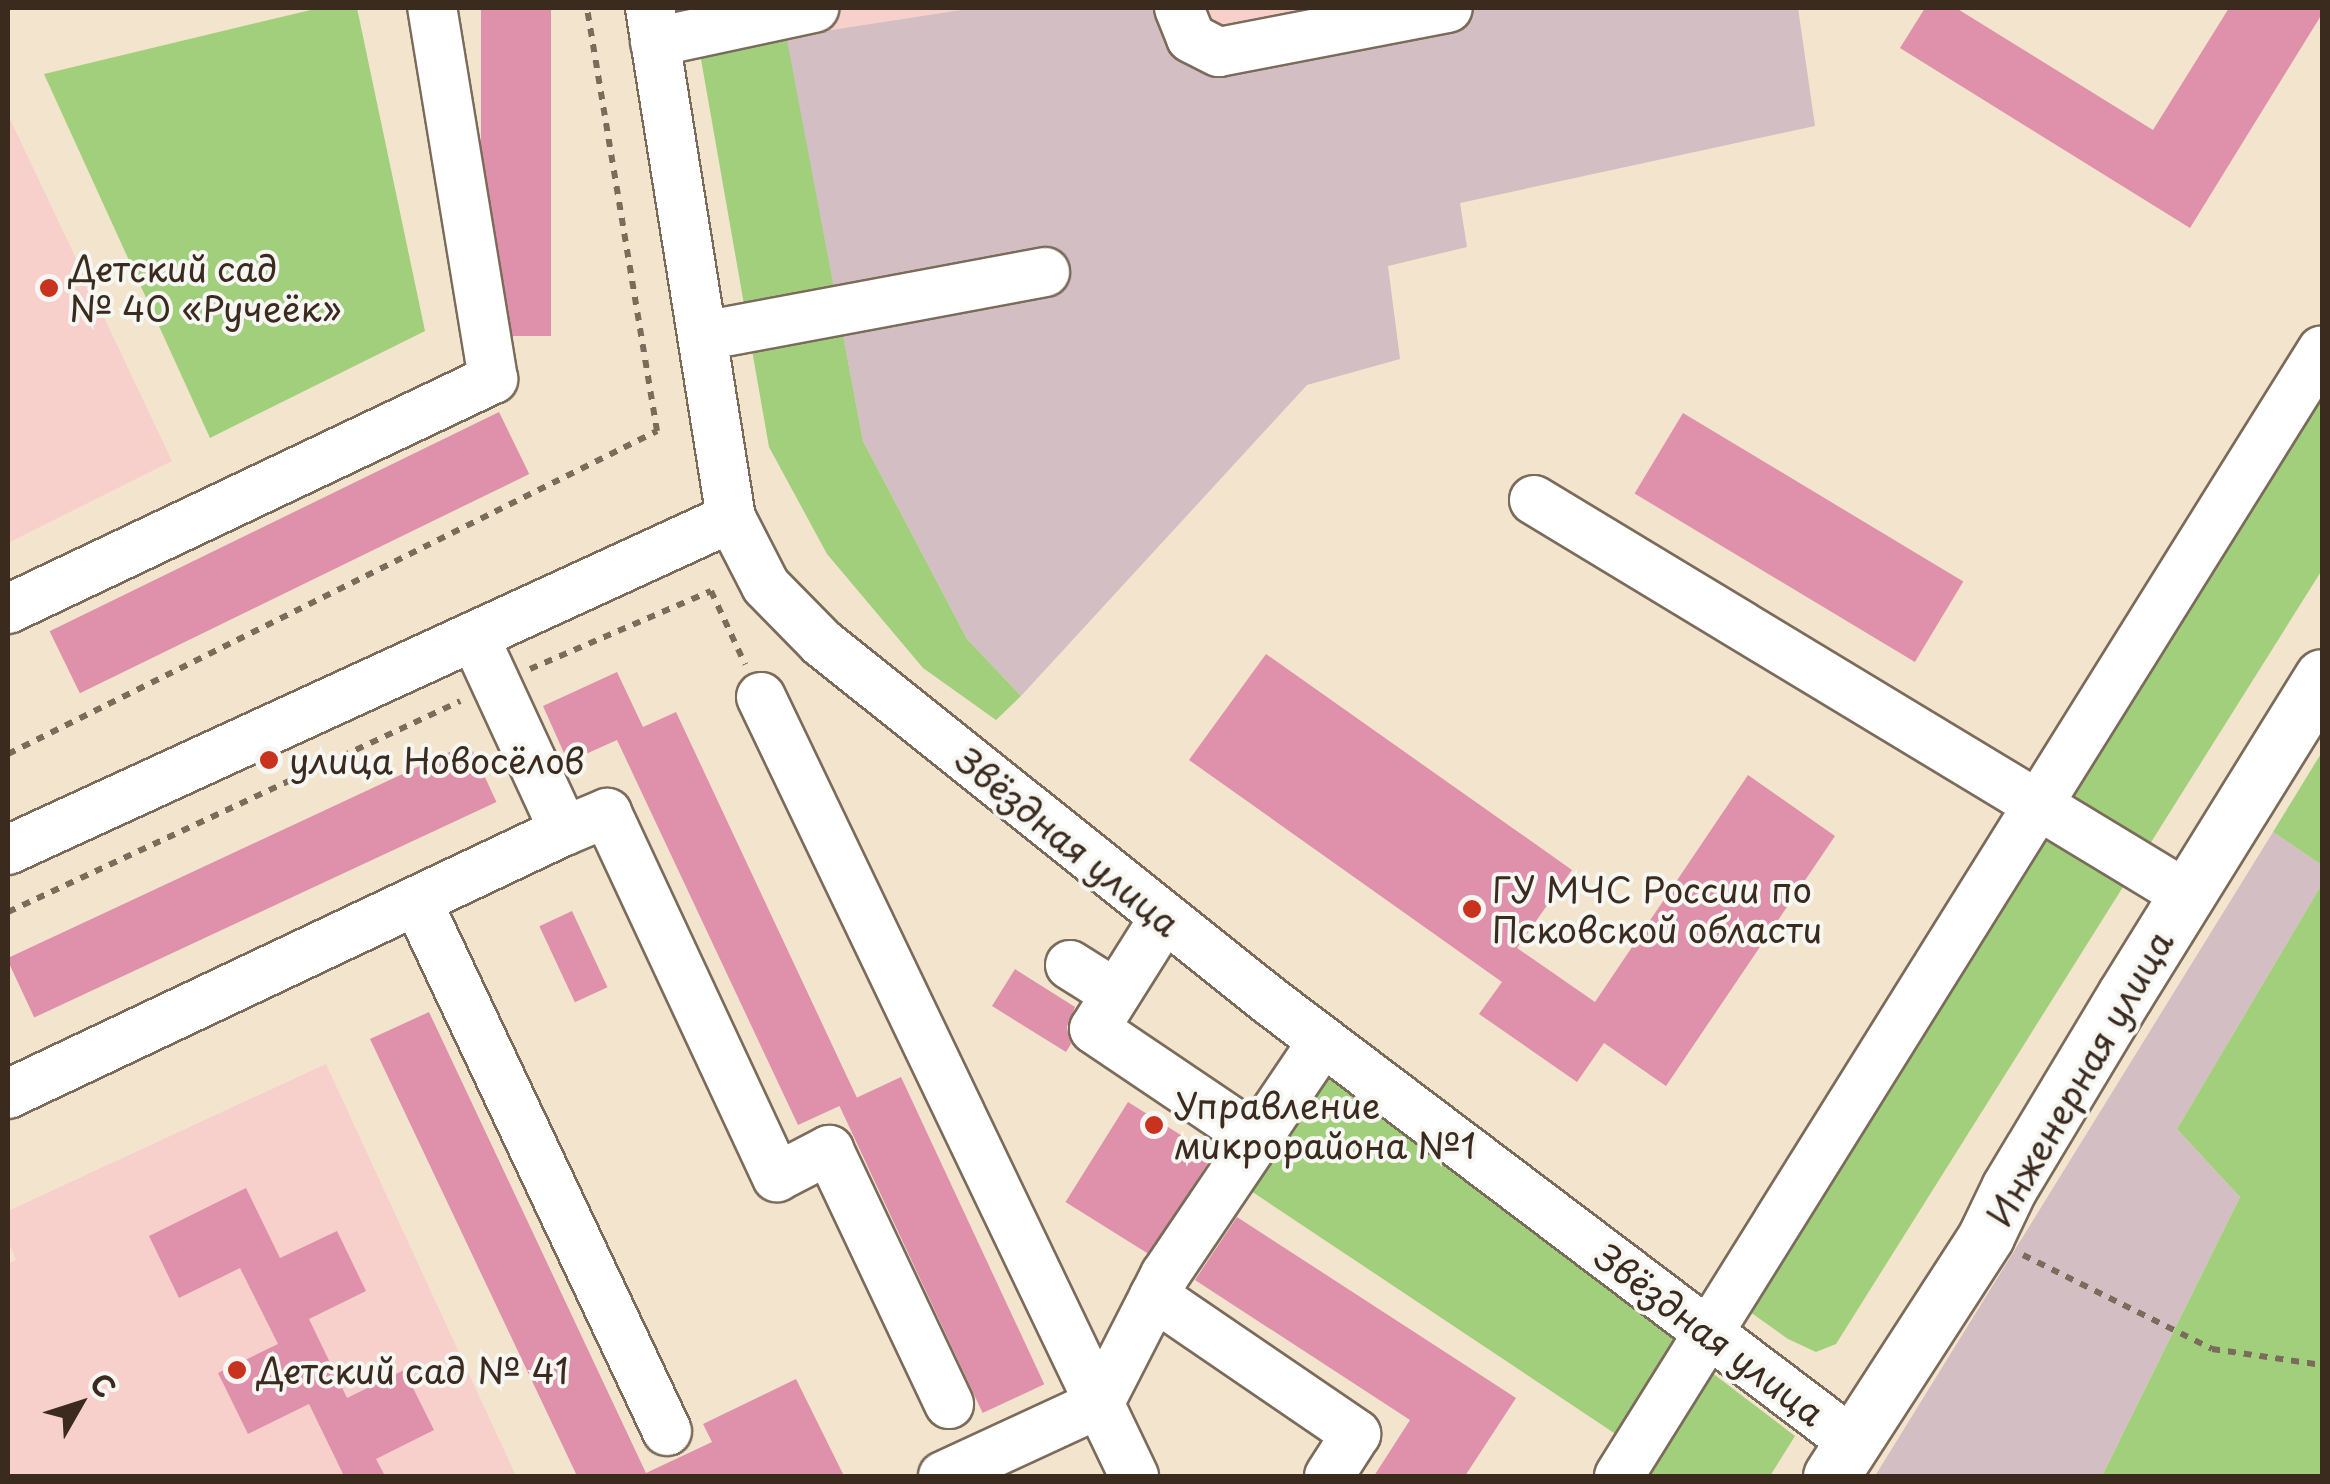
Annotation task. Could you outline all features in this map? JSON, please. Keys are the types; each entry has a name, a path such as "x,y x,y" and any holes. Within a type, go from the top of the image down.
{"main road":[{"name":"Инженерная улица","path":"1842,1459 1986,1236 2009,1188 2322,677"}],"street":[{"path":"8,609 493,379 432,8"},
{"path":"653,25 814,8"},
{"path":"1179,8 1191,38 1219,52 1448,8"},
{"name":"Звёздная улица","path":"653,25 731,518 766,586 822,643 1164,918 1709,1333 1842,1459"},
{"path":"702,336 1044,272"},
{"path":"1619,1476 2322,350"},
{"path":"1534,500 2187,894"},
{"path":"8,850 731,518"},
{"path":"474,636 564,831"},
{"path":"761,697 1134,1476"},
{"path":"8,1094 606,813 777,1178 829,1150 949,1404"},
{"path":"417,901 667,1431"},
{"path":"1164,918 1094,1029 1257,1139"},
{"path":"1070,965 1116,994"},
{"path":"943,1476 1099,1404 1154,1296 1323,1041"},
{"path":"1154,1296 1356,1434 1329,1476"}],"path":[{"path":"8,754 657,431 587,8"},
{"path":"8,912 496,684 711,591 761,697"},
{"path":"1986,1236 2212,1349 2322,1365"}],"shaded area":[{"path":"781,8 974,8 786,37"},
{"path":"974,8 1185,8 1220,34 1365,8 1798,8 1815,126 1460,203 1467,247 1388,266 1400,359 1307,385 1021,696 967,639 863,441 786,37"},
{"path":"1185,8 1365,8 1220,34"},
{"name":"Детский сад № 40 «Ручеёк»","path":"8,115 172,461 8,543"},
{"path":"2273,832 2322,865 2322,884 2177,1129 2240,1197 2102,1476 1875,1476"},
{"name":"Детский сад № 41","path":"326,1064 516,1476 8,1476 8,1264 16,1260 8,1241 8,1211"}],"green space":[{"path":"319,8 357,8 425,331 210,438 44,74"},
{"path":"692,8 781,8 863,441 967,639 1021,696 996,720 923,668 827,554 769,447"},
{"path":"2322,356 2322,570 1836,1344 1816,1352 1788,1339 1729,1297"},
{"path":"2322,752 2322,865 2273,832"},
{"path":"2322,884 2322,1476 2102,1476 2240,1197 2177,1129"},
{"path":"1320,1067 1676,1338 1620,1437 1242,1185"},
{"path":"1707,1369 1795,1436 1770,1476 1639,1476"}],"building":[{"path":"481,8 551,8 551,336 481,336"},
{"path":"1925,8 1956,8 2153,130 2229,8 2322,8 2322,14 2190,228 1900,48"},
{"path":"499,412 529,474 80,693 50,631"},
{"path":"1683,413 1963,581 1915,662 1635,494"},
{"name":"ГУ МЧС России по Псковской области","path":"1266,654 1572,870 1517,948 1595,1002 1748,775 1835,836 1666,1086 1604,1043 1577,1082 1479,1014 1502,982 1189,760"},
{"path":"617,672 643,727 676,712 857,1098 798,1125 617,740 568,762 543,706"},
{"path":"469,743 496,802 34,1017 8,958"},
{"path":"572,911 607,987 575,1002 539,926"},
{"path":"1015,969 1075,1007 1067,1027 1071,1044 1066,1052 992,1006"},
{"path":"429,1012 646,1473 712,1442 703,1424 796,1379 844,1476 577,1476 370,1039"},
{"path":"901,1077 1044,1384 983,1413 839,1106"},
{"path":"1128,1102 1213,1155 1150,1255 1065,1202"},
{"path":"246,1188 280,1258 337,1231 366,1291 309,1319 347,1398 404,1370 434,1430 376,1459 385,1476 344,1476 309,1404 248,1434 218,1373 278,1344 240,1268 179,1298 149,1236"},
{"path":"1237,1217 1516,1398 1465,1476 1374,1476 1410,1420 1195,1280"}],"place":[{"name":"Детский сад № 40 «Ручеёк»","path":"49,288"},
{"name":"улица Новосёлов","path":"269,760"},
{"name":"ГУ МЧС России по Псковской области","path":"1472,909"},
{"name":"Управление микрорайона №1","path":"1154,1125"},
{"name":"Детский сад № 41","path":"237,1370"}]}
